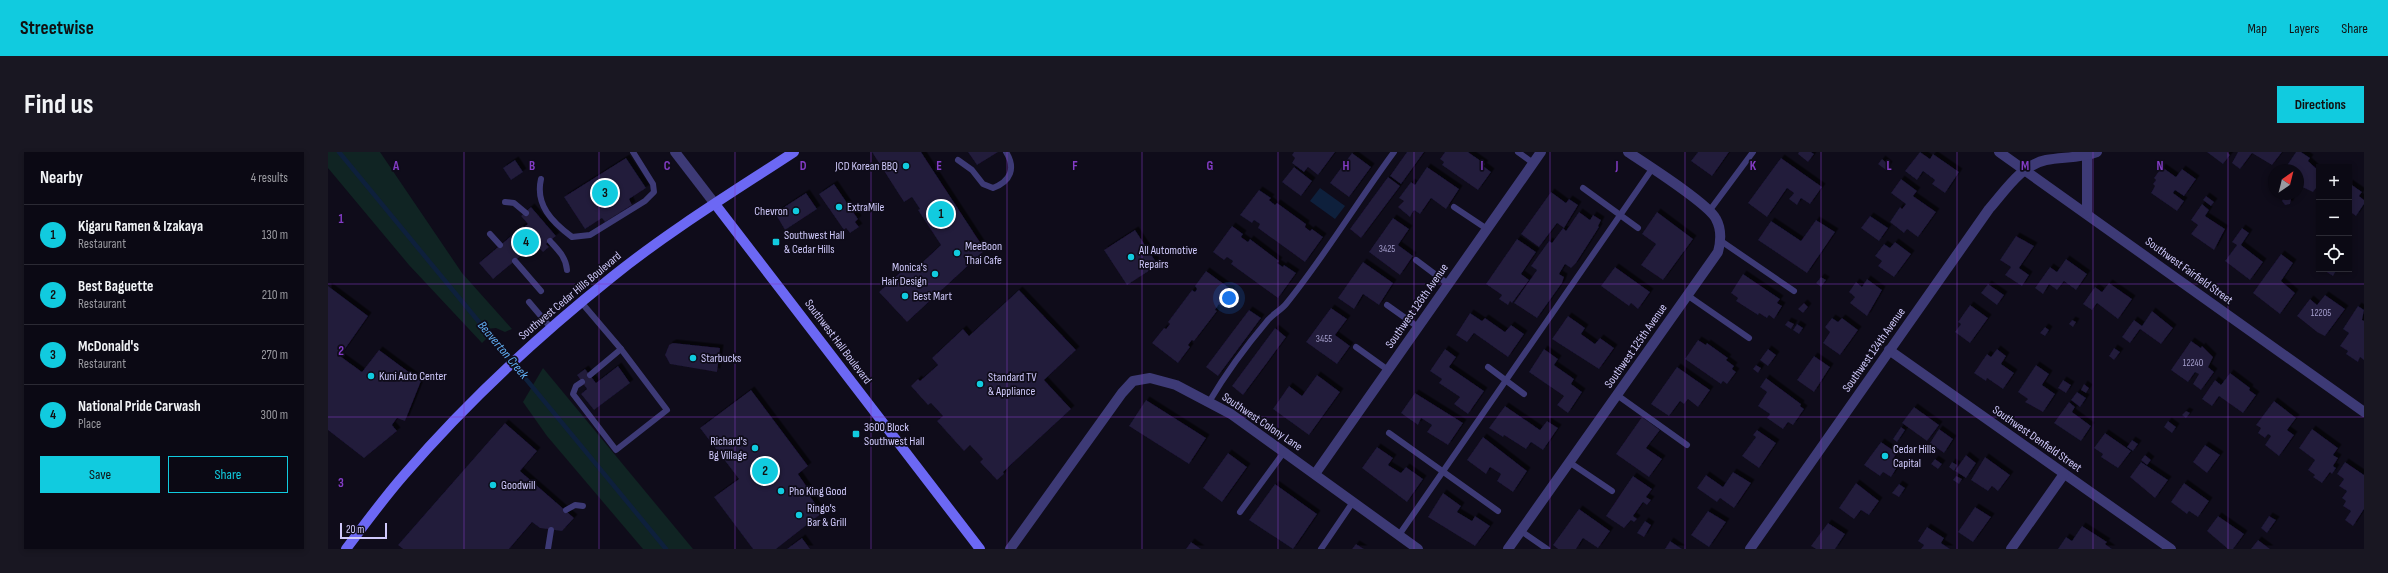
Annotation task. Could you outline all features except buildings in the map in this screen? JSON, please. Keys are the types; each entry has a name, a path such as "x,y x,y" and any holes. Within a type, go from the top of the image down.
{"main road":[{"name":"Southwest Cedar Hills Boulevard","path":"348,548 402,476 498,376 528,348 581,302 645,252 794,152"},
{"name":"Southwest Hall Boulevard","path":"715,204 980,549"}],"street":[{"name":"Southwest Hall Boulevard","path":"675,152 715,204"},
{"name":"Southwest 126th Avenue","path":"1315,474 1541,152"},
{"path":"1628,152 1710,210 1720,230 1721,241"},
{"name":"Southwest Fairfield Street","path":"1999,152 2364,412"},
{"path":"2024,170 2044,160 2087,155 2097,152"},
{"path":"2087,155 2087,214"},
{"name":"Southwest 124th Avenue","path":"1750,549 1989,209 2024,170"},
{"name":"Southwest 125th Avenue","path":"1508,549 1718,252 1721,241"},
{"name":"Southwest Denfield Street","path":"1889,350 2171,549"},
{"name":"Southwest Colony Lane","path":"1010,549 1133,381 1150,378 1176,385 1231,414 1418,549"},
{"path":"2011,549 2064,474"}],"lane":[{"path":"541,179 539,188 541,205 555,224 572,237 590,235 645,201 654,192 653,184 633,152"},
{"path":"958,160 972,170 983,184 993,188 1004,182 1011,174 1011,162 1006,152"},
{"path":"1208,402 1222,379 1269,318 1285,306 1333,242 1347,217 1394,152"},
{"path":"1518,152 1533,163"},
{"path":"1710,210 1753,152"},
{"path":"1399,535 1652,169"},
{"path":"1583,188 1638,228"},
{"path":"505,202 514,203 526,213"},
{"path":"1454,207 1486,229"},
{"path":"490,234 500,245"},
{"path":"550,241 562,255 566,262 567,270"},
{"path":"1721,241 1794,291"},
{"path":"1416,260 1448,284"},
{"path":"514,261 541,291"},
{"path":"1687,295 1749,338"},
{"path":"529,302 551,328"},
{"path":"581,302 621,349 667,410 616,450 573,394 576,386 582,382"},
{"path":"1387,304 1418,327"},
{"path":"1356,347 1388,370"},
{"path":"590,375 621,349"},
{"path":"1488,367 1524,394"},
{"path":"1617,395 1688,444"},
{"path":"1389,433 1442,472 1498,510"},
{"path":"1240,512 1284,452"},
{"path":"1569,462 1612,491"},
{"path":"1321,549 1353,502"},
{"path":"566,510 575,504 583,506"},
{"path":"548,549 551,530"},
{"path":"1520,531 1547,549"}],"green space":[{"path":"328,152 380,152 462,273 512,329 505,332 496,328 486,329 490,335 482,343 409,265 328,168"},
{"path":"543,368 693,549 643,549 547,436 523,402"}],"water":[{"path":"1320,188 1345,206 1335,219 1310,201"}],"waterway":[{"name":"Beaverton Creek","path":"339,152 666,549"}],"place":[{"name":"JCD Korean BBQ","path":"906,166"},
{"name":"McDonald's","path":"605,193"},
{"name":"ExtraMile","path":"839,207"},
{"name":"Chevron","path":"796,211"},
{"name":"Kigaru Ramen & Izakaya","path":"941,214"},
{"name":"National Pride Carwash","path":"526,242"},
{"name":"Southwest Hall & Cedar Hills","path":"776,242"},
{"name":"MeeBoon Thai Cafe","path":"957,253"},
{"name":"All Automotive Repairs","path":"1131,257"},
{"name":"Monica's Hair Design","path":"935,274"},
{"name":"Best Mart","path":"905,296"},
{"name":"Starbucks","path":"693,358"},
{"name":"Kuni Auto Center","path":"371,376"},
{"name":"Standard TV & Appliance","path":"980,384"},
{"name":"3600 Block Southwest Hall","path":"856,434"},
{"name":"Richard's Bg Village","path":"755,448"},
{"name":"Cedar Hills Capital","path":"1885,456"},
{"name":"Best Baguette","path":"765,471"},
{"name":"Goodwill","path":"493,485"},
{"name":"Pho King Good","path":"781,491"},
{"name":"Ringo's Bar & Grill","path":"799,515"}]}
